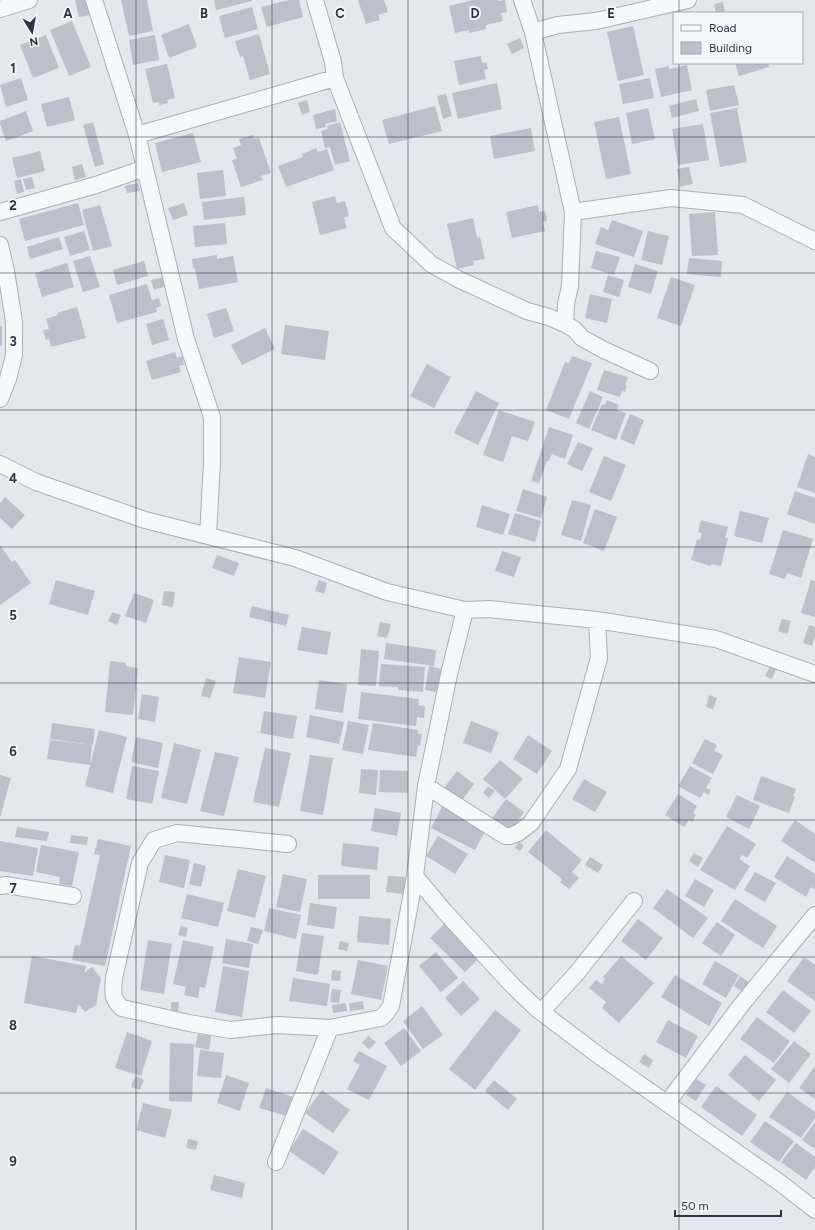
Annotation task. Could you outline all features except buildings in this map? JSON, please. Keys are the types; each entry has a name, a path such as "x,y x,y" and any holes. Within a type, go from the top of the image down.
{"street":[{"path":"0,8 29,0"},
{"path":"94,0 137,135 186,339 212,417 212,462 208,536"},
{"path":"315,0 333,62 335,78 393,228 437,268 527,311 549,317 565,324 574,329 582,338 650,371"},
{"path":"522,0 533,32 573,212 570,286 566,304 565,324"},
{"path":"533,32 558,25 596,21 688,0"},
{"path":"137,135 335,78"},
{"path":"0,212 96,186 145,168"},
{"path":"573,212 671,198 743,205 815,242"},
{"path":"0,244 14,322 14,355 8,379 0,399"},
{"path":"0,464 36,482 145,520 295,558 387,592 465,610 489,609 598,620 716,640 815,674"},
{"path":"288,844 177,833 154,840 140,863 114,978 113,996 116,1002 122,1008 189,1023 230,1030 277,1025 330,1028 381,1018 386,1013 391,1006 415,876 426,786 449,674 465,610"},
{"path":"426,786 505,836 518,833 531,823 568,768 599,658 598,620"},
{"path":"415,876 445,912 508,980 541,1012 598,1055 813,1204"},
{"path":"0,886 6,885 73,896"},
{"path":"541,1012 576,974 634,901"},
{"path":"667,1103 742,1004 815,915"},
{"path":"276,1162 330,1028"}]}
